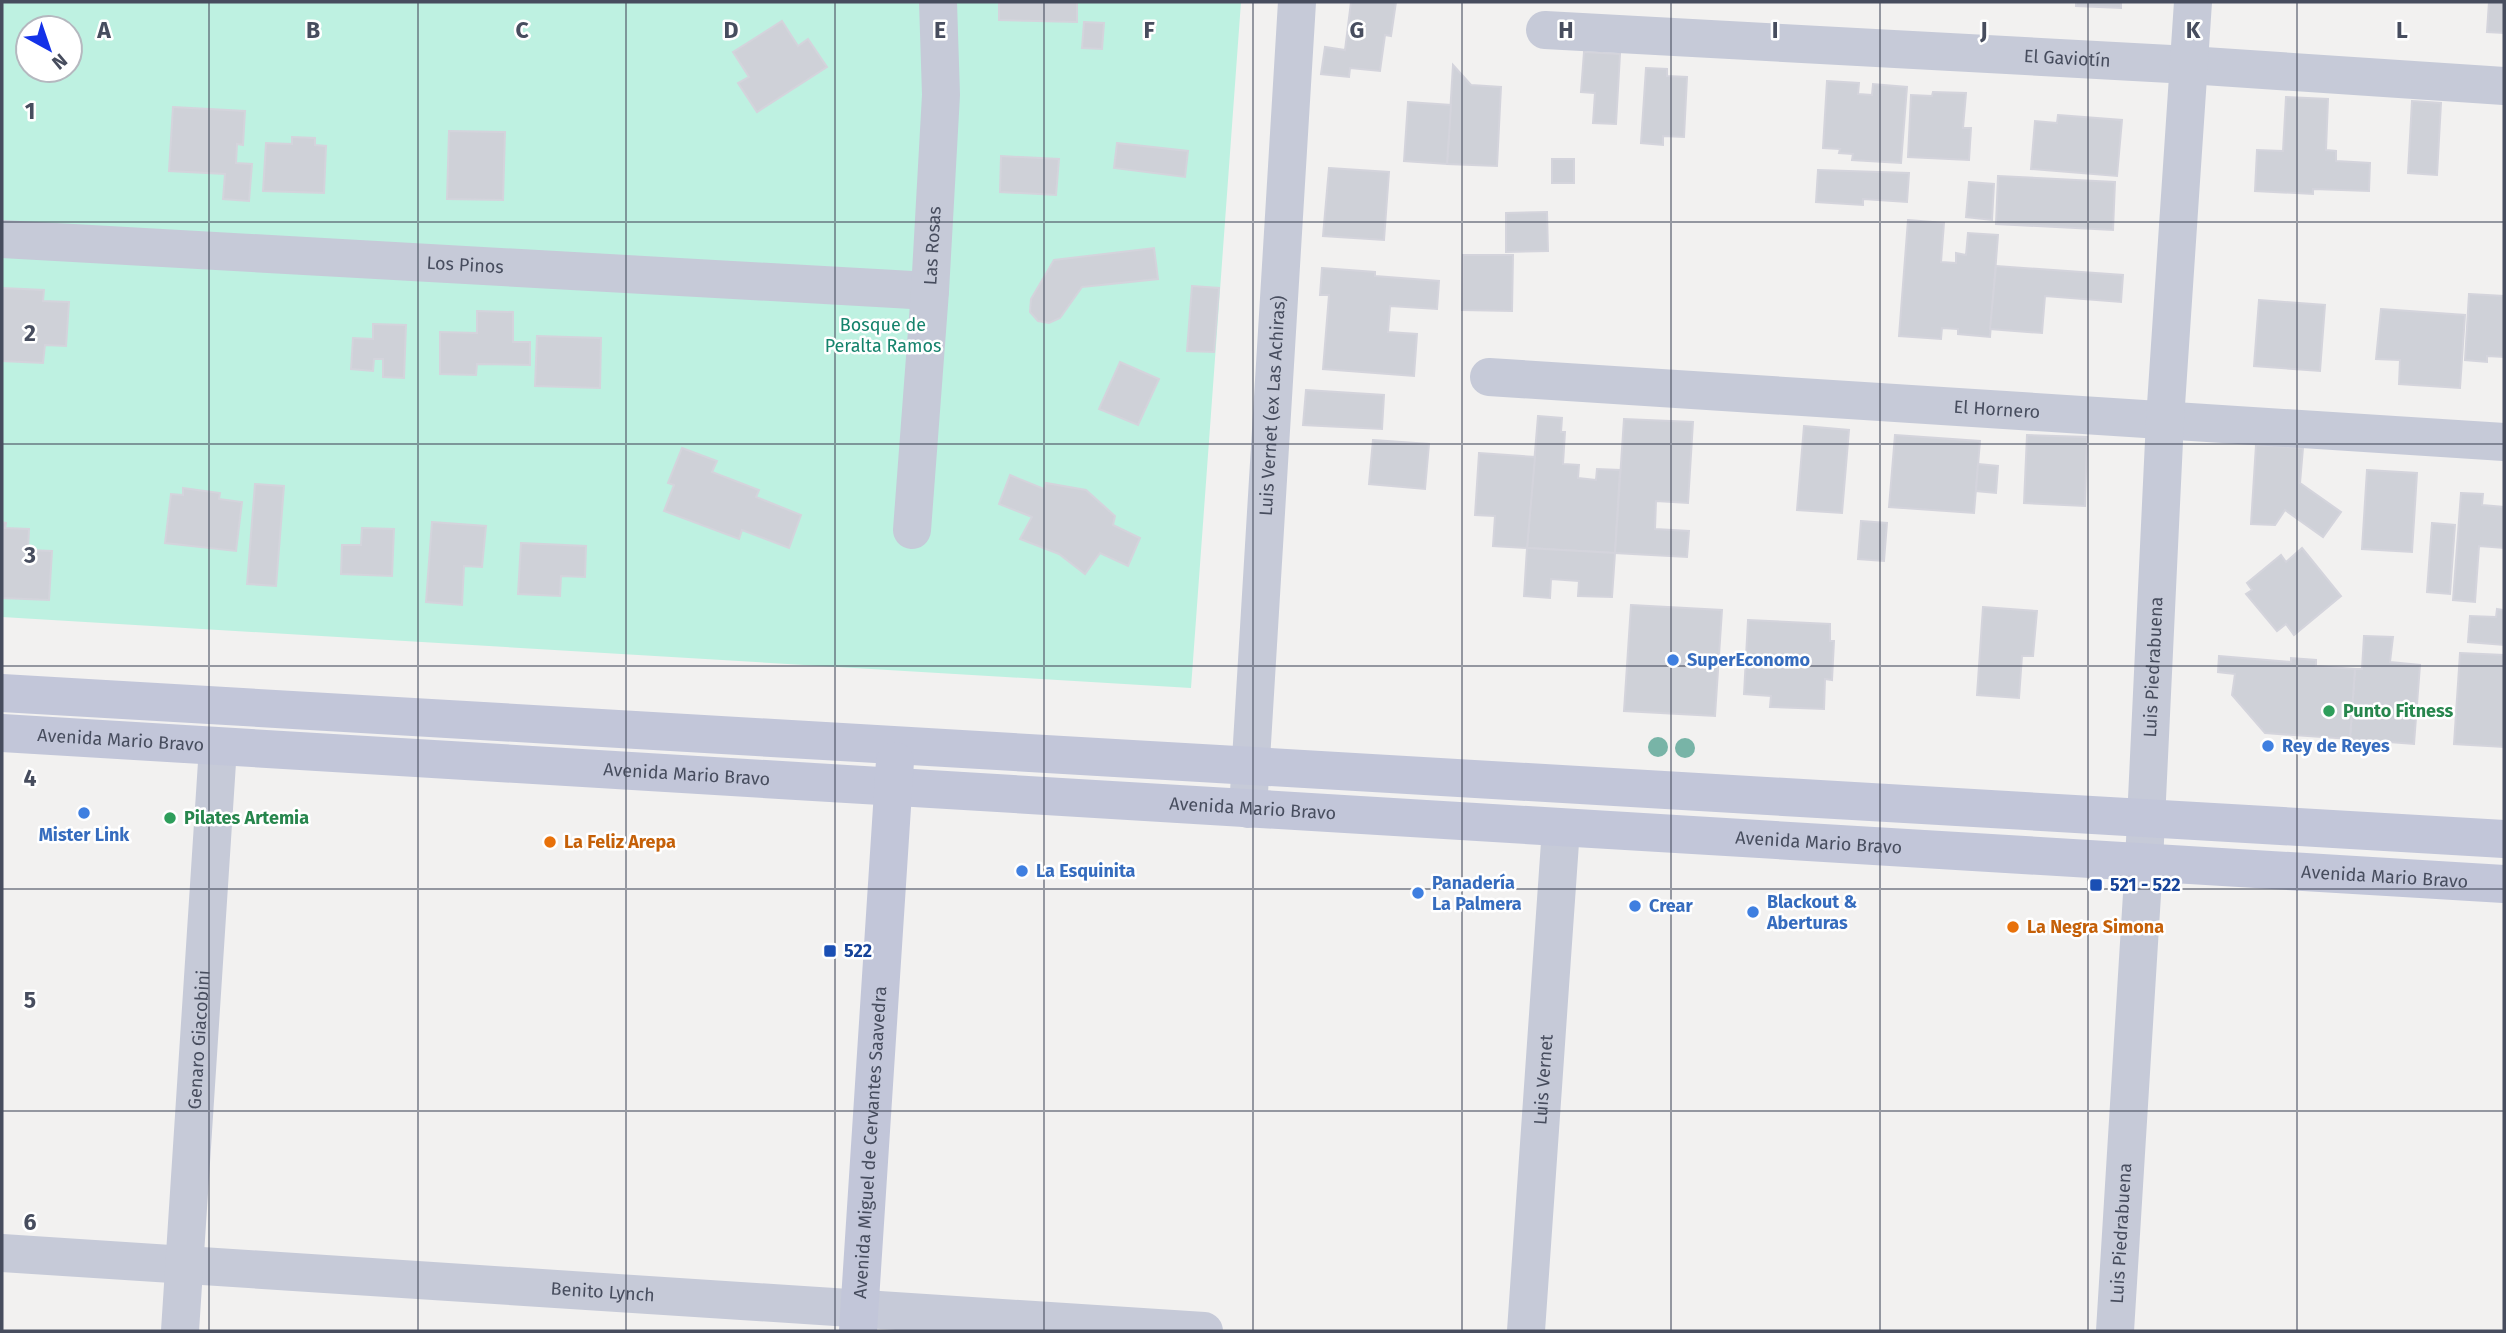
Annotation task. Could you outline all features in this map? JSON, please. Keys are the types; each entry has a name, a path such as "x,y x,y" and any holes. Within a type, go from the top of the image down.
{"main road":[{"path":"2,693 2504,839"},
{"name":"Avenida Mario Bravo","path":"2,733 2504,884"},
{"name":"Avenida Miguel de Cervantes Saavedra","path":"859,1320 895,746"}],"street":[{"name":"Las Rosas","path":"912,530 941,95 938,2"},
{"name":"Luis Vernet (ex Las Achiras)","path":"1248,809 1297,2"},
{"name":"Luis Piedrabuena","path":"2115,1331 2144,862 2165,420 2193,2"},
{"name":"El Gaviotín","path":"1545,30 2189,65 2504,86"},
{"name":"Los Pinos","path":"2,239 930,291"},
{"name":"El Hornero","path":"1489,377 2504,442"},
{"name":"Genaro Giacobini","path":"180,1331 219,747"},
{"name":"Luis Vernet","path":"1526,1331 1560,828"},
{"name":"Benito Lynch","path":"2,1253 184,1264 859,1320 1203,1331"}],"green space":[{"name":"Bosque de Peralta Ramos","path":"2,2 1241,2 1191,688 2,617"}],"building":[{"path":"999,2 1077,2 1077,22 999,20"},
{"path":"1351,2 1396,2 1391,36 1385,35 1380,71 1350,68 1349,77 1321,74 1325,47 1345,50"},
{"path":"2076,2 2121,2 2121,8 2076,6"},
{"path":"2489,2 2504,2 2504,33 2487,32"},
{"path":"782,21 798,46 808,39 827,67 757,112 738,83 749,77 733,52"},
{"path":"1084,22 1104,23 1102,49 1082,48"},
{"path":"1584,52 1620,54 1616,124 1593,123 1595,93 1581,92"},
{"path":"1453,65 1471,85 1501,87 1497,166 1447,164"},
{"path":"1646,68 1667,69 1667,76 1687,77 1684,137 1663,136 1663,145 1641,143"},
{"path":"1827,81 1859,83 1858,94 1872,95 1873,84 1907,87 1901,163 1852,160 1853,154 1839,153 1840,149 1823,148"},
{"path":"1933,92 1966,93 1963,128 1971,128 1969,160 1908,157 1911,95 1932,96"},
{"path":"2286,97 2328,99 2326,150 2336,151 2336,161 2370,163 2369,191 2313,189 2313,194 2255,191 2257,150 2283,151"},
{"path":"2412,101 2441,103 2437,175 2408,173"},
{"path":"1408,102 1451,105 1447,164 1404,161"},
{"path":"173,107 245,111 243,145 237,144 236,163 252,164 249,201 223,199 225,174 169,171"},
{"path":"2058,115 2122,120 2117,176 2031,169 2035,121 2057,123"},
{"path":"449,131 505,132 503,200 447,199"},
{"path":"292,137 315,138 315,145 326,146 324,193 263,191 266,143 292,144"},
{"path":"1117,143 1188,151 1185,177 1114,168"},
{"path":"1001,156 1059,159 1056,195 1000,192"},
{"path":"1552,159 1574,159 1574,183 1552,183"},
{"path":"1329,168 1389,172 1384,240 1323,236"},
{"path":"1818,170 1909,173 1907,202 1863,199 1863,205 1816,202"},
{"path":"1998,176 2115,182 2113,230 1996,224"},
{"path":"1969,182 1994,184 1992,220 1966,217"},
{"path":"1547,212 1548,251 1506,252 1506,213"},
{"path":"1908,220 1944,223 1941,262 1956,263 1956,253 1966,255 1968,233 1998,235 1990,337 1958,334 1958,329 1942,328 1941,339 1899,336"},
{"path":"1154,248 1158,279 1082,287 1060,318 1049,323 1038,321 1030,312 1031,299 1054,260"},
{"path":"1463,255 1513,255 1512,311 1462,310"},
{"path":"1996,266 2123,275 2121,302 2045,296 2042,333 1990,329"},
{"path":"1322,268 1439,281 1437,309 1390,306 1388,332 1417,334 1414,376 1323,369 1329,295 1320,295"},
{"path":"1192,286 1219,288 1214,352 1187,351"},
{"path":"2,288 44,290 43,301 69,302 66,346 45,345 43,363 2,361"},
{"path":"2469,294 2504,296 2504,357 2487,356 2487,362 2465,360"},
{"path":"2259,300 2325,305 2320,371 2254,366"},
{"path":"2381,309 2465,315 2460,388 2399,384 2400,360 2376,359"},
{"path":"477,311 513,312 513,342 530,342 530,365 477,364 476,375 440,374 440,332 477,333"},
{"path":"373,324 406,325 404,378 383,377 383,359 374,359 373,371 351,369 353,338 373,339"},
{"path":"537,336 601,338 600,388 535,386"},
{"path":"1120,362 1159,379 1138,425 1099,409"},
{"path":"1306,390 1384,395 1382,429 1303,425"},
{"path":"1538,416 1562,418 1561,432 1565,432 1563,464 1579,465 1578,478 1596,480 1597,469 1620,470 1615,553 1527,548"},
{"path":"1624,419 1693,422 1688,503 1656,501 1655,529 1689,531 1687,557 1615,553"},
{"path":"1804,426 1849,430 1842,513 1797,510"},
{"path":"1895,435 1980,441 1974,513 1889,507"},
{"path":"2027,435 2087,437 2085,506 2024,503"},
{"path":"1373,440 1429,444 1425,489 1369,484"},
{"path":"2256,445 2303,448 2300,483 2341,512 2323,537 2285,510 2275,525 2251,524"},
{"path":"682,448 717,461 712,472 759,490 756,497 801,515 789,548 742,530 739,539 664,511 674,485 668,483"},
{"path":"1479,453 1535,457 1527,548 1493,546 1495,516 1475,515"},
{"path":"1978,464 1998,466 1996,493 1976,491"},
{"path":"2367,470 2417,473 2412,552 2362,549"},
{"path":"1010,475 1044,489 1046,483 1086,490 1115,516 1113,525 1140,538 1128,566 1100,553 1085,574 1059,554 1020,539 1032,517 999,504"},
{"path":"255,484 284,486 276,586 247,584"},
{"path":"183,488 220,493 219,499 242,502 236,551 165,543 171,494 183,495"},
{"path":"2461,493 2483,494 2482,505 2504,507 2504,548 2479,546 2475,602 2453,600"},
{"path":"1861,521 1887,523 1884,561 1858,559"},
{"path":"2,522 6,523 5,528 29,529 28,550 52,551 49,600 2,598"},
{"path":"432,522 486,526 482,567 464,566 462,605 426,602"},
{"path":"2432,523 2455,525 2450,594 2427,592"},
{"path":"362,528 394,529 392,576 341,574 342,545 361,545"},
{"path":"521,543 586,546 585,577 561,576 560,596 518,594"},
{"path":"1527,548 1615,553 1612,597 1578,596 1579,581 1551,579 1550,598 1524,596"},
{"path":"2302,548 2341,596 2294,635 2286,624 2277,631 2246,594 2252,590 2247,583 2281,555 2286,562"},
{"name":"SuperEconomo","path":"1631,605 1722,610 1715,716 1624,711"},
{"path":"1983,607 2037,611 2033,656 2022,656 2019,698 1977,695"},
{"path":"2497,609 2504,610 2504,645 2468,642 2470,616 2496,617"},
{"path":"1748,620 1830,624 1830,641 1834,641 1832,680 1825,679 1824,709 1770,707 1771,696 1744,694"},
{"path":"2364,636 2393,637 2390,662 2420,665 2414,744 2350,739 2355,669 2362,669"},
{"path":"2460,653 2504,655 2504,747 2454,744"},
{"path":"2219,656 2291,662 2291,658 2316,660 2316,666 2355,669 2350,739 2265,733 2232,695 2235,674 2218,672"}],"place":[{"name":"SuperEconomo","path":"1673,660"},
{"name":"Punto Fitness","path":"2329,711"},
{"name":"Rey de Reyes","path":"2268,746"},
{"name":"Mister Link","path":"84,813"},
{"name":"Pilates Artemia","path":"170,818"},
{"name":"La Feliz Arepa","path":"550,842"},
{"name":"La Esquinita","path":"1022,871"},
{"name":"521 - 522","path":"2096,885"},
{"name":"Panadería La Palmera","path":"1418,893"},
{"name":"Crear","path":"1635,906"},
{"name":"Blackout & Aberturas","path":"1753,912"},
{"name":"La Negra Simona","path":"2013,927"},
{"name":"522","path":"830,951"}]}
